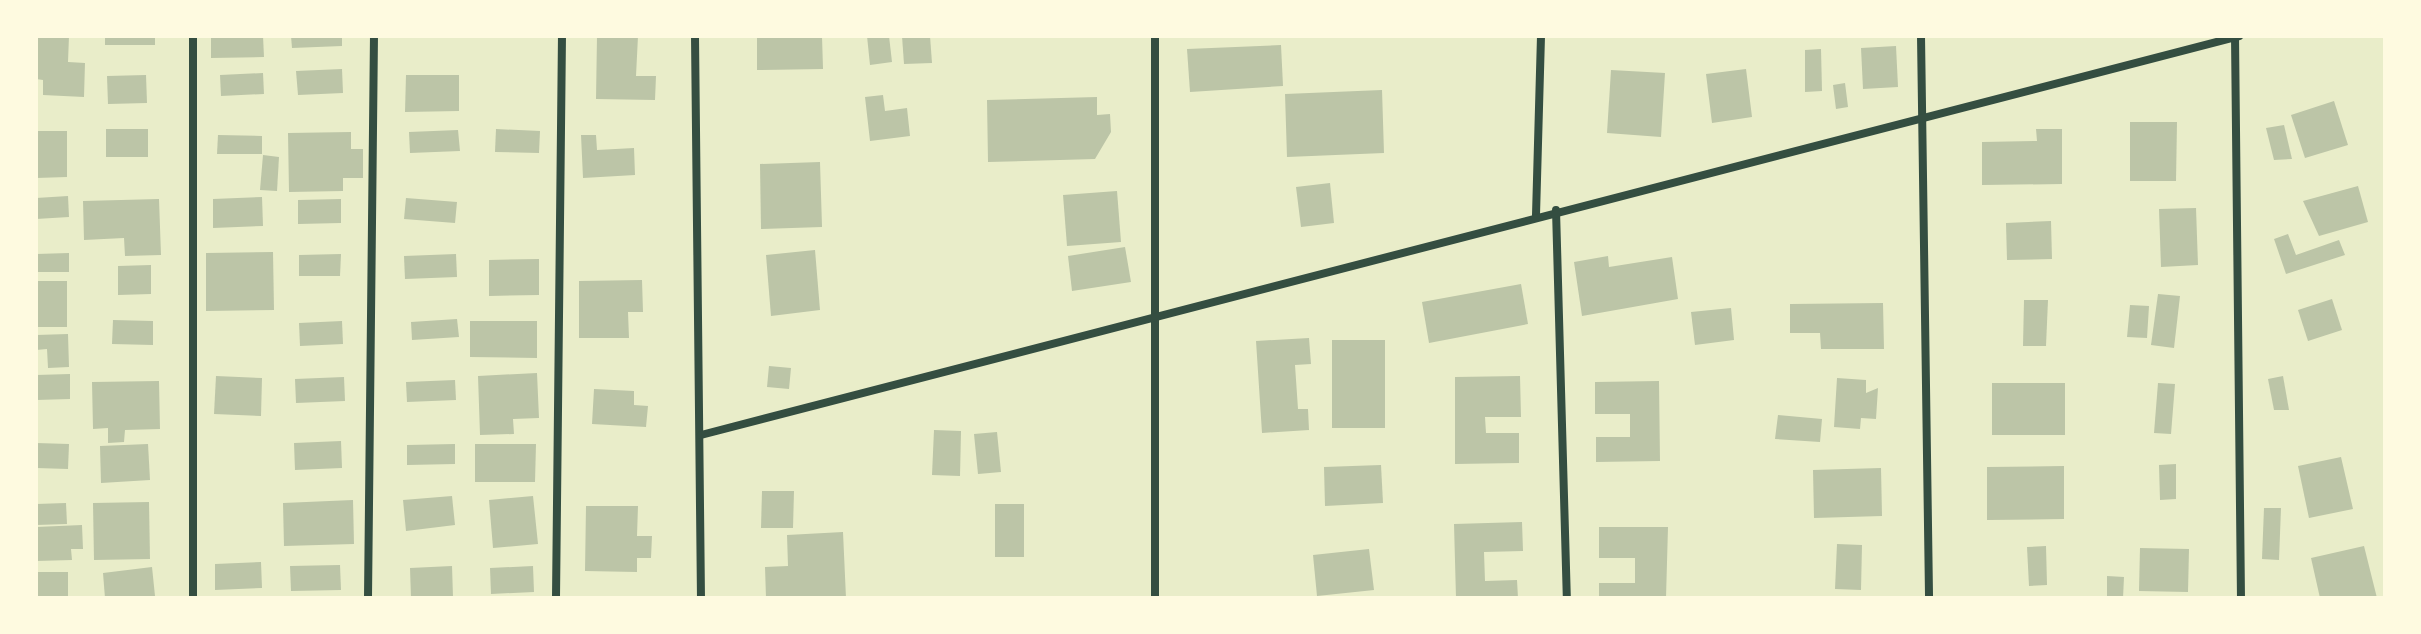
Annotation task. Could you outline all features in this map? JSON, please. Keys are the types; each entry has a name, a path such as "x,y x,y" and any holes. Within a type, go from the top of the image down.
{"street":[{"path":"193,36 193,598"},
{"path":"368,598 374,36"},
{"path":"556,598 562,36"},
{"path":"695,36 701,598"},
{"path":"1155,36 1155,598"},
{"path":"1536,215 1541,36"},
{"path":"1921,36 1929,598"},
{"path":"701,435 1155,318 1536,215 1921,120 2236,36 2241,598"},
{"path":"1556,210 1567,598"}],"building":[{"path":"36,36 69,36 68,62 85,63 84,97 43,95 43,80 36,79"},
{"path":"105,36 155,36 155,45 105,45"},
{"path":"211,36 263,36 264,57 211,58"},
{"path":"291,36 342,36 342,46 292,48"},
{"path":"597,36 638,36 636,76 656,76 655,100 596,99"},
{"path":"757,36 822,36 823,69 757,70"},
{"path":"867,36 889,36 892,62 870,65"},
{"path":"902,36 930,36 932,63 904,64"},
{"path":"1281,45 1283,86 1190,92 1187,49"},
{"path":"1896,46 1898,87 1863,89 1861,48"},
{"path":"1821,49 1822,91 1805,92 1805,50"},
{"path":"342,69 343,93 298,95 296,71"},
{"path":"1746,69 1752,117 1712,123 1706,74"},
{"path":"1611,70 1665,73 1661,137 1607,133"},
{"path":"263,73 264,94 221,96 220,75"},
{"path":"146,75 147,103 108,104 107,76"},
{"path":"406,75 459,75 459,111 405,112"},
{"path":"1845,83 1848,107 1836,109 1833,85"},
{"path":"1382,90 1384,153 1287,157 1285,94"},
{"path":"883,95 885,111 907,108 910,136 870,141 865,97"},
{"path":"1097,97 1097,115 1110,114 1111,132 1095,159 988,162 987,100"},
{"path":"2334,101 2348,145 2305,158 2291,115"},
{"path":"2130,122 2177,122 2176,181 2130,181"},
{"path":"2284,125 2292,159 2274,160 2266,128"},
{"path":"106,129 148,129 148,157 106,157"},
{"path":"496,129 540,131 539,153 495,152"},
{"path":"2036,129 2062,129 2062,184 1982,185 1982,142 2037,141"},
{"path":"458,130 460,151 410,153 409,132"},
{"path":"36,131 67,131 67,177 36,178"},
{"path":"351,132 351,149 363,149 363,178 343,178 343,191 289,192 288,133"},
{"path":"218,135 262,136 262,154 217,154"},
{"path":"581,135 596,135 597,150 634,148 635,175 583,178"},
{"path":"263,155 279,157 277,191 260,190"},
{"path":"820,162 822,227 761,229 760,164"},
{"path":"1330,183 1334,223 1301,227 1296,187"},
{"path":"2358,186 2368,222 2319,236 2303,201"},
{"path":"1117,191 1121,242 1067,246 1063,195"},
{"path":"68,196 69,217 36,219 36,198"},
{"path":"262,197 263,226 213,228 213,199"},
{"path":"406,198 457,202 455,223 404,219"},
{"path":"159,199 161,255 125,256 124,238 84,240 83,201"},
{"path":"341,199 341,223 298,224 298,200"},
{"path":"2196,208 2198,265 2161,267 2159,209"},
{"path":"2051,221 2052,259 2007,260 2006,223"},
{"path":"2288,234 2296,255 2339,240 2345,255 2286,274 2274,239"},
{"path":"1125,247 1131,282 1072,291 1068,256"},
{"path":"815,250 820,310 771,316 766,255"},
{"path":"273,252 274,310 206,311 206,253"},
{"path":"69,253 69,272 36,272 36,254"},
{"path":"341,254 340,276 299,276 299,255"},
{"path":"456,254 457,277 405,279 404,256"},
{"path":"1608,256 1609,267 1672,257 1678,299 1582,316 1574,262"},
{"path":"539,259 539,295 489,296 489,260"},
{"path":"151,265 151,294 118,295 118,266"},
{"path":"642,280 643,312 628,312 629,338 579,338 579,281"},
{"path":"36,281 67,281 67,327 36,327"},
{"path":"1521,284 1528,324 1429,343 1422,302"},
{"path":"2158,294 2180,296 2174,348 2151,345"},
{"path":"2332,299 2342,330 2308,341 2298,310"},
{"path":"2024,300 2048,300 2046,346 2023,346"},
{"path":"1883,303 1884,349 1821,349 1820,333 1790,333 1790,304"},
{"path":"2130,305 2149,306 2147,338 2127,337"},
{"path":"1731,308 1734,340 1695,345 1691,312"},
{"path":"457,319 459,337 412,340 411,322"},
{"path":"113,320 153,321 153,345 112,344"},
{"path":"342,321 343,344 300,346 299,323"},
{"path":"470,321 537,321 537,358 470,357"},
{"path":"68,334 69,367 48,368 47,349 36,350 36,335"},
{"path":"1309,338 1311,364 1295,365 1298,409 1308,409 1309,430 1262,433 1256,341"},
{"path":"1332,340 1385,340 1385,428 1332,428"},
{"path":"769,366 791,368 789,389 767,387"},
{"path":"537,373 539,418 513,419 514,434 480,435 478,376"},
{"path":"70,374 70,399 36,400 36,375"},
{"path":"216,376 262,378 261,416 214,414"},
{"path":"1520,376 1521,417 1485,417 1486,433 1519,433 1519,463 1455,464 1455,377"},
{"path":"2283,376 2289,410 2274,410 2268,379"},
{"path":"344,377 345,401 296,403 295,379"},
{"path":"1837,378 1866,380 1866,393 1878,388 1876,419 1861,418 1860,429 1834,427"},
{"path":"455,380 456,400 407,402 406,382"},
{"path":"159,381 160,429 125,430 124,442 108,443 108,428 93,429 92,382"},
{"path":"1659,381 1660,461 1596,462 1596,437 1630,437 1630,414 1595,414 1595,382"},
{"path":"1992,383 2065,383 2065,435 1992,435"},
{"path":"2158,383 2175,384 2171,434 2154,433"},
{"path":"594,389 634,391 634,405 648,406 646,427 592,424"},
{"path":"1778,415 1822,419 1820,442 1775,439"},
{"path":"934,430 961,431 960,476 932,475"},
{"path":"997,432 1001,472 978,474 974,434"},
{"path":"341,441 342,468 295,470 294,443"},
{"path":"36,443 69,444 68,469 36,468"},
{"path":"148,444 150,480 101,483 100,446"},
{"path":"455,444 455,464 407,465 407,445"},
{"path":"475,444 536,444 535,482 475,482"},
{"path":"2341,457 2353,509 2309,518 2298,466"},
{"path":"2176,464 2176,499 2160,500 2159,465"},
{"path":"1381,465 1383,503 1325,506 1324,467"},
{"path":"2064,466 2064,519 1987,520 1987,467"},
{"path":"1881,468 1882,516 1814,518 1813,470"},
{"path":"762,491 794,491 793,528 761,528"},
{"path":"452,496 455,525 406,531 403,500"},
{"path":"533,496 538,544 493,548 489,500"},
{"path":"353,500 354,544 284,546 283,503"},
{"path":"149,502 150,559 94,560 93,503"},
{"path":"66,503 67,524 36,525 36,504"},
{"path":"995,504 1024,504 1024,557 995,557"},
{"path":"586,506 638,506 637,536 652,536 651,558 637,558 637,572 585,571"},
{"path":"2264,508 2281,508 2279,560 2262,559"},
{"path":"1522,522 1523,551 1484,552 1485,581 1517,580 1518,598 1456,598 1454,524"},
{"path":"82,525 83,549 71,549 72,560 36,561 36,527"},
{"path":"1599,527 1668,527 1666,598 1599,598 1599,583 1635,583 1635,558 1599,558"},
{"path":"843,532 846,598 766,598 765,567 788,566 787,535"},
{"path":"1837,544 1862,545 1861,590 1835,589"},
{"path":"2046,546 2047,585 2029,586 2027,547"},
{"path":"2364,546 2377,598 2320,598 2311,558"},
{"path":"2140,548 2189,549 2188,592 2139,591"},
{"path":"1369,549 1374,590 1317,596 1313,555"},
{"path":"261,562 262,588 215,590 215,564"},
{"path":"340,565 341,590 291,591 290,566"},
{"path":"452,566 453,598 411,598 410,568"},
{"path":"533,566 534,592 491,594 490,568"},
{"path":"152,567 155,596 105,598 103,573"},
{"path":"36,572 68,572 68,598 36,598"},
{"path":"2107,576 2124,577 2123,598 2107,598"}]}
